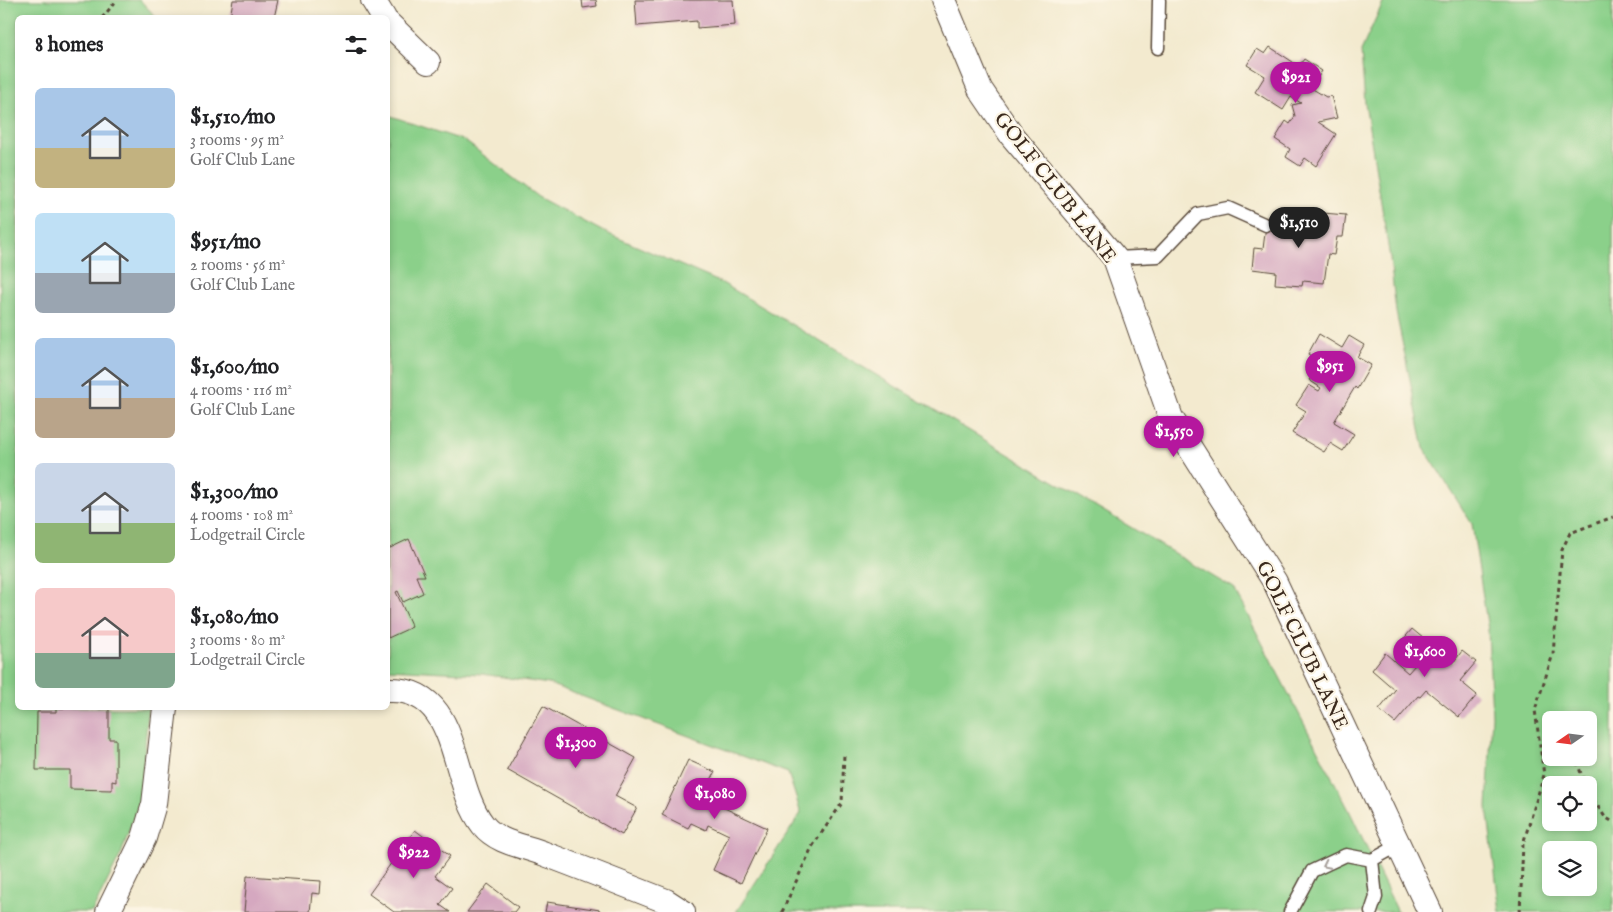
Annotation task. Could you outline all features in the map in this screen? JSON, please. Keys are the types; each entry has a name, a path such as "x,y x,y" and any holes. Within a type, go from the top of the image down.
{"street":[{"path":"373,0 382,15"},
{"name":"GOLF CLUB LANE","path":"943,0 980,89 1012,136 1115,258 1171,418 1275,582 1430,912"},
{"path":"390,25 428,62"},
{"path":"390,690 399,690 424,699 441,716 468,797 484,825 499,838 539,851 666,901 683,912"},
{"path":"108,912 144,838 152,812 165,710"}],"lane":[{"path":"1158,48 1159,0"},
{"path":"1115,258 1158,256 1198,214 1228,208 1266,225"},
{"path":"1290,912 1312,871 1346,856 1372,860 1398,845"},
{"path":"1371,912 1376,897 1372,860"}],"path":[{"path":"104,15 117,0"},
{"path":"1520,912 1523,844 1544,775 1535,710 1554,654 1562,550 1570,533 1613,517"},
{"path":"782,912 812,847 842,803 844,754"},
{"path":"1597,805 1605,817 1613,822"}],"green space":[{"path":"0,0 140,0 154,15 15,15 15,710 148,710 141,796 121,854 92,912 0,912"},
{"path":"1384,0 1613,0 1613,912 1500,912 1487,807 1492,716 1488,630 1472,524 1424,448 1396,312 1390,258 1365,103 1361,51"},
{"path":"390,116 465,141 538,197 602,231 724,284 1234,589 1349,810 1398,912 736,912 801,813 788,773 549,684 482,674 390,669"}],"building":[{"path":"233,0 278,0 275,15 230,15"},
{"path":"582,0 596,0 597,6 583,8"},
{"path":"635,0 733,0 735,25 697,28 697,21 637,26"},
{"path":"1270,47 1299,66 1304,59 1322,71 1311,88 1326,97 1331,96 1337,118 1318,122 1336,134 1316,166 1305,158 1300,166 1286,157 1290,149 1275,139 1286,121 1290,124 1295,116 1292,105 1301,103 1291,97 1283,110 1255,92 1265,76 1247,65 1257,49 1265,54"},
{"path":"1323,213 1346,215 1343,237 1337,237 1334,255 1328,254 1324,283 1303,281 1302,286 1275,284 1276,272 1252,269 1254,248 1263,249 1267,217 1322,225"},
{"path":"1319,334 1342,348 1349,336 1364,345 1357,357 1371,365 1334,422 1354,434 1343,451 1330,443 1324,452 1292,433 1306,411 1296,405 1309,385 1319,391 1321,388 1309,380 1319,365 1328,371 1330,367 1308,354"},
{"path":"409,539 425,576 416,576 423,593 403,602 398,591 396,592 412,627 390,637 390,548"},
{"path":"1412,629 1453,663 1462,651 1476,662 1460,681 1477,695 1459,717 1426,690 1420,697 1418,696 1395,723 1379,710 1395,690 1372,670 1385,653 1408,673 1415,665 1396,648"},
{"path":"543,706 636,758 615,796 637,808 622,835 507,770"},
{"path":"56,710 109,710 109,739 116,739 116,782 112,781 112,790 70,789 70,770 36,770 37,712 56,712"},
{"path":"688,760 715,772 708,786 723,793 718,805 767,828 741,883 713,870 729,835 708,825 706,830 691,823 688,828 662,815"},
{"path":"415,830 450,856 435,876 452,888 440,905 450,912 394,912 369,894"},
{"path":"247,876 321,881 320,894 312,893 310,912 244,912"},
{"path":"488,884 518,907 514,912 467,912"},
{"path":"547,902 600,910 600,912 545,912"}]}
